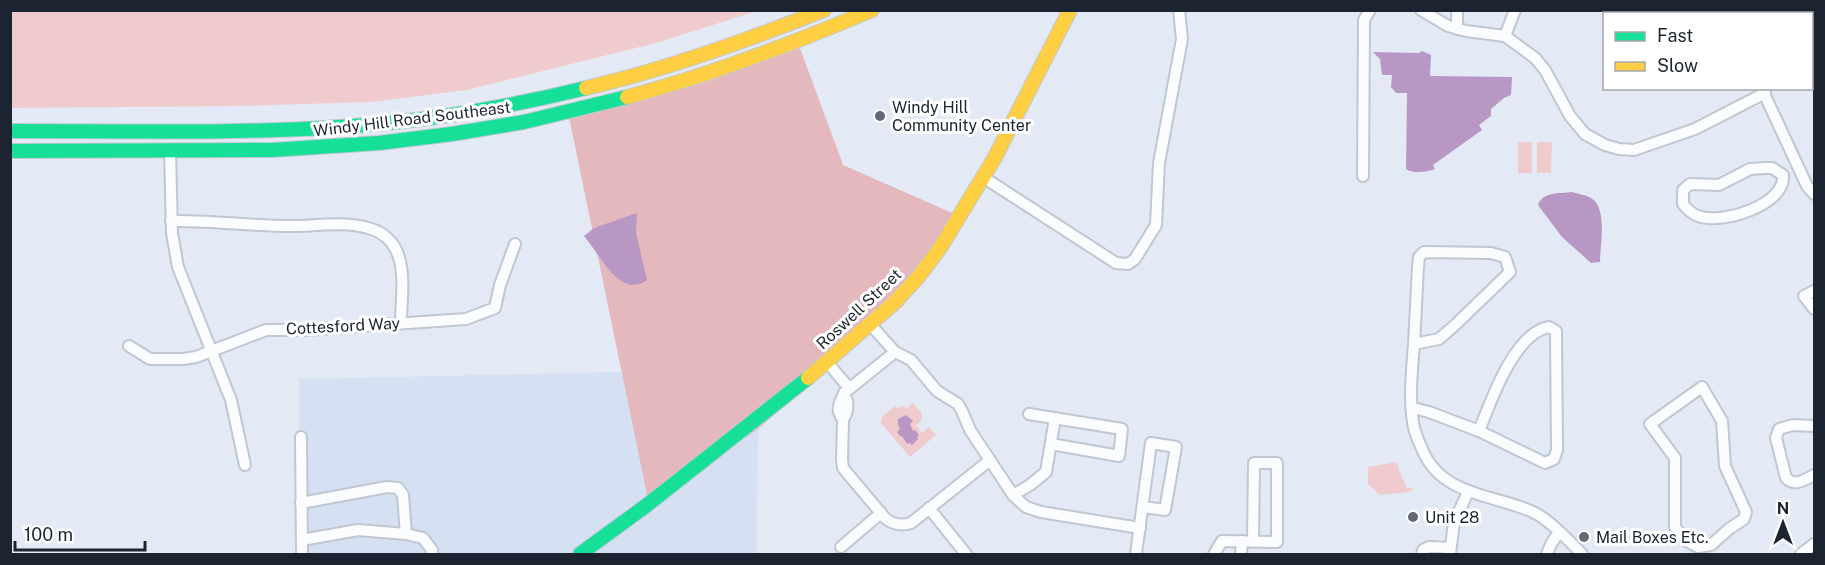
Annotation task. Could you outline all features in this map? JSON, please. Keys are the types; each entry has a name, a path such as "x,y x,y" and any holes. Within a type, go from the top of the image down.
{"main road":[{"name":"Windy Hill Road Southeast","path":"10,131 294,129 370,124 455,114 569,93 658,70 748,40 824,10"},
{"name":"Windy Hill Road Southeast","path":"10,151 277,150 436,136 538,120 714,74 800,42 872,10"},
{"name":"Roswell Street","path":"580,555 647,506 827,362 895,302 919,276 940,248 983,177 1070,12"}],"street":[{"path":"983,177 1116,263 1128,264 1135,259 1156,225 1161,154 1182,39 1179,10"},
{"path":"1363,176 1364,20 1370,10"},
{"path":"1421,10 1457,29 1505,36 1535,58 1545,70 1570,116 1585,134 1605,146 1634,150 1695,129 1763,91 1807,186 1815,194"},
{"path":"1457,10 1457,29"},
{"path":"1505,36 1515,10"},
{"path":"1722,12 1730,10"},
{"path":"170,150 173,248 178,267 231,400 245,465"},
{"path":"1783,175 1799,167"},
{"path":"1772,168 1783,175 1781,188 1775,195 1741,215 1704,218 1694,214 1683,204 1683,190 1690,184 1719,185 1750,169 1772,168"},
{"path":"171,220 288,226 346,225 369,228 381,233 396,249 399,261 401,323"},
{"name":"Cottesford Way","path":"129,346 150,359 162,360 196,357 266,330 306,330 466,320 495,308 500,285 515,244"},
{"path":"1414,344 1439,339 1487,295 1510,272 1505,257 1491,253 1421,253 1418,267 1414,344 1413,421 1416,434 1425,456 1447,481 1468,492 1533,512 1559,532 1582,555"},
{"path":"1815,291 1804,296 1815,309"},
{"path":"870,324 895,352 911,360 937,391 957,404 970,430 1020,503 1032,510 1140,528"},
{"path":"1413,408 1479,431 1526,452 1541,462 1548,463 1554,459 1557,450 1556,334 1554,329 1550,327 1542,329 1515,353 1504,370 1479,431"},
{"path":"846,392 895,352"},
{"path":"827,362 846,392 847,414 843,419 843,468 891,522 907,524 990,460"},
{"path":"1702,387 1722,421 1725,466 1746,512 1744,519 1729,529 1713,550 1698,547 1685,540 1677,531 1675,458 1650,424 1702,387"},
{"path":"1029,414 1122,429 1119,456 1051,444"},
{"path":"1013,495 1043,475 1047,467 1055,418"},
{"path":"1815,426 1786,426 1779,429 1776,438 1786,478 1789,481 1797,483 1815,475"},
{"path":"301,437 302,555"},
{"path":"1136,555 1151,443 1176,447 1165,510 1143,507"},
{"path":"1214,555 1222,541 1248,541 1277,542 1277,463 1254,463 1248,541 1241,555"},
{"path":"301,503 387,487 398,488 403,495 406,534"},
{"path":"1422,555 1423,550 1429,547 1450,551 1454,522 1468,492"},
{"path":"929,508 966,555"},
{"path":"841,547 881,513"},
{"path":"302,540 358,530 406,534 423,538 432,550 432,555"},
{"path":"1547,555 1559,532"},
{"path":"1802,555 1815,544"}],"shaded area":[{"path":"10,11 757,11 656,43 467,90 372,102 11,108"},
{"path":"800,48 843,165 959,216 903,306 758,429 649,504 569,117 700,84"},
{"path":"1422,51 1431,55 1431,76 1512,77 1511,95 1491,109 1491,116 1479,125 1482,130 1433,165 1435,169 1416,172 1406,169 1407,93 1396,93 1391,87 1392,75 1382,75 1380,59 1373,52 1419,53"},
{"path":"1518,142 1532,142 1532,173 1518,173"},
{"path":"1537,142 1552,142 1551,173 1537,173"},
{"path":"1572,192 1591,198 1600,210 1602,227 1600,262 1591,263 1562,237 1538,205 1548,195"},
{"path":"637,213 636,233 647,280 637,285 628,284 611,272 584,236 594,228"},
{"path":"622,372 650,504 758,429 757,554 299,554 299,379"},
{"path":"913,403 922,414 922,420 916,425 922,433 929,427 936,435 910,457 881,423 882,417 895,406 897,408 904,406 906,409"},
{"path":"906,415 913,421 910,424 913,431 915,430 919,435 912,445 907,444 897,432 900,429 898,419"},
{"path":"1396,462 1407,489 1411,487 1413,490 1380,495 1368,484 1368,467"}],"traffic: fast":[{"path":"10,131 216,131 370,125 463,113 586,88"},
{"path":"10,151 272,150 379,143 524,122 627,97"},
{"path":"580,554 647,505 808,378"}],"traffic: slow":[{"path":"586,88 707,54 824,10"},
{"path":"627,97 751,58 872,10"},
{"path":"808,378 895,302 940,248 994,159 1070,10"}],"place":[{"name":"Windy Hill Community Center","path":"880,116"},
{"name":"Unit 28","path":"1413,517"},
{"name":"Mail Boxes Etc.","path":"1584,537"}]}
